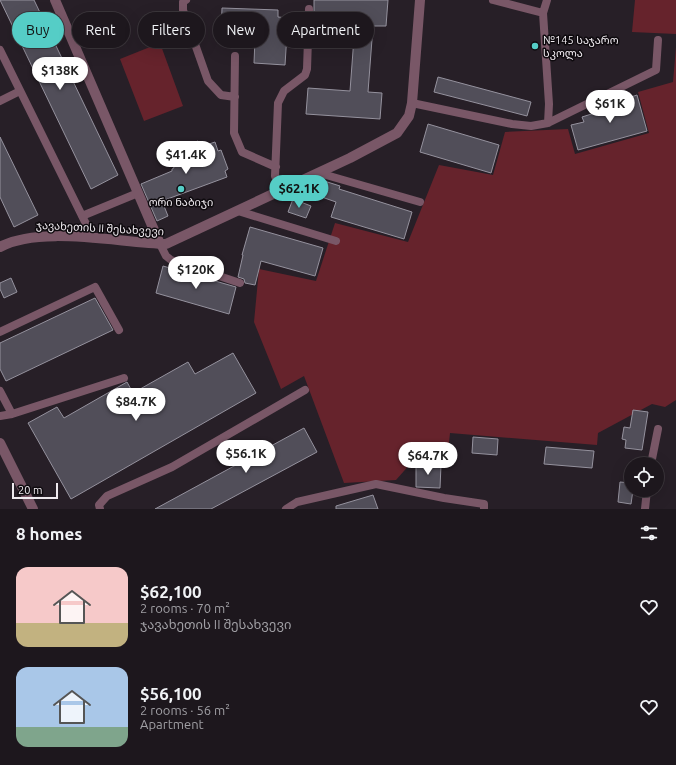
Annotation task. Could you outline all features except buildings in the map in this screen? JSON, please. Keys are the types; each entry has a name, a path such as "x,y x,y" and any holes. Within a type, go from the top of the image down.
{"street":[{"path":"55,0 160,244"},
{"name":"ჯავახეთის II შესახვევი","path":"0,247 27,238 93,238 134,243 160,244 173,242 319,173 397,133 409,116 412,103 420,0"},
{"path":"0,443 33,509"}],"lane":[{"path":"186,0 183,2 183,10 208,81 221,95 235,97"},
{"path":"494,0 543,13"},
{"path":"547,0 543,13 549,104 548,123"},
{"path":"281,191 276,181 278,103 284,90 304,75 307,69 309,9"},
{"path":"412,103 512,124 531,126 548,123 656,70 658,40"},
{"path":"0,50 93,238"},
{"path":"235,56 234,132 242,152 276,168"},
{"path":"0,101 20,91"},
{"path":"319,173 420,202"},
{"path":"82,216 138,193"},
{"path":"238,211 336,241"},
{"path":"160,244 166,256 171,260 240,283"},
{"path":"0,332 95,287 119,330"},
{"path":"0,416 12,414 124,378"},
{"path":"100,509 99,505 107,496 172,467 305,390"},
{"path":"0,391 12,414"},
{"path":"652,457 658,429"},
{"path":"286,509 381,483 444,498 484,504 484,509"},
{"path":"645,509 646,497"}],"shaded area":[{"path":"635,0 676,0 676,34 632,32"},
{"path":"676,47 676,400 665,407 652,404 598,433 597,445 450,433 448,452 419,454 396,480 344,483 304,376 281,389 254,322 259,269 316,281 335,223 408,242 439,165 493,175 505,132 568,129 575,154 649,133 638,92 673,82"},
{"path":"148,48 162,48 183,106 144,121 120,59"}],"place":[{"name":"№145 საჯარო სკოლა","path":"535,46"},
{"name":"ორი ნაბიჯი","path":"181,189"}]}
